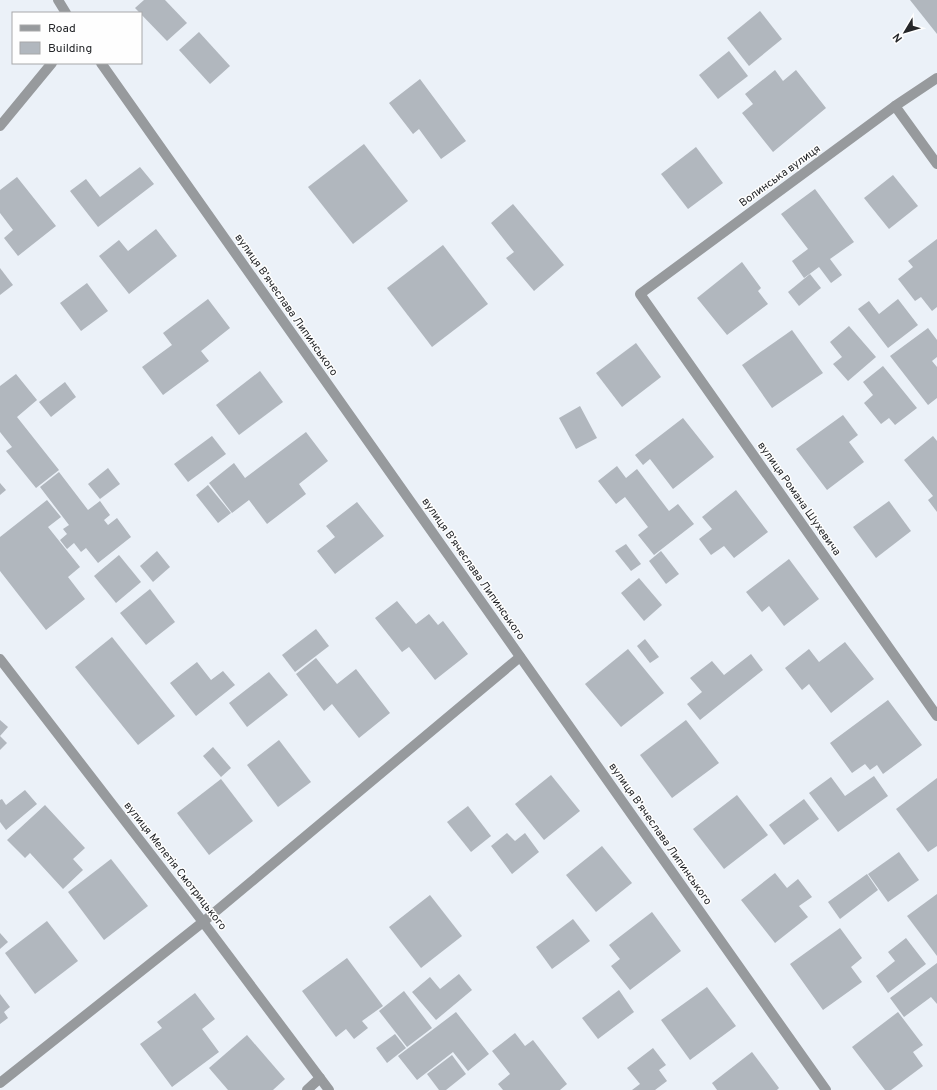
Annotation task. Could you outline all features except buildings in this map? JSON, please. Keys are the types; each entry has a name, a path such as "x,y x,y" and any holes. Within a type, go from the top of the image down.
{"street":[{"path":"58,0 65,12"},
{"path":"0,126 51,64"},
{"name":"вулиця Вʼячеслава Липинського","path":"102,64 826,1090"},
{"name":"Волинська вулиця","path":"641,296 641,293 647,288 895,106 937,78"},
{"path":"895,106 937,164"},
{"name":"вулиця Романа Шухевича","path":"641,296 937,716"},
{"path":"0,1083 203,922 520,657"},
{"name":"вулиця Мелетія Смотрицького","path":"0,659 203,922 329,1090"},
{"path":"307,1090 320,1078"}]}
